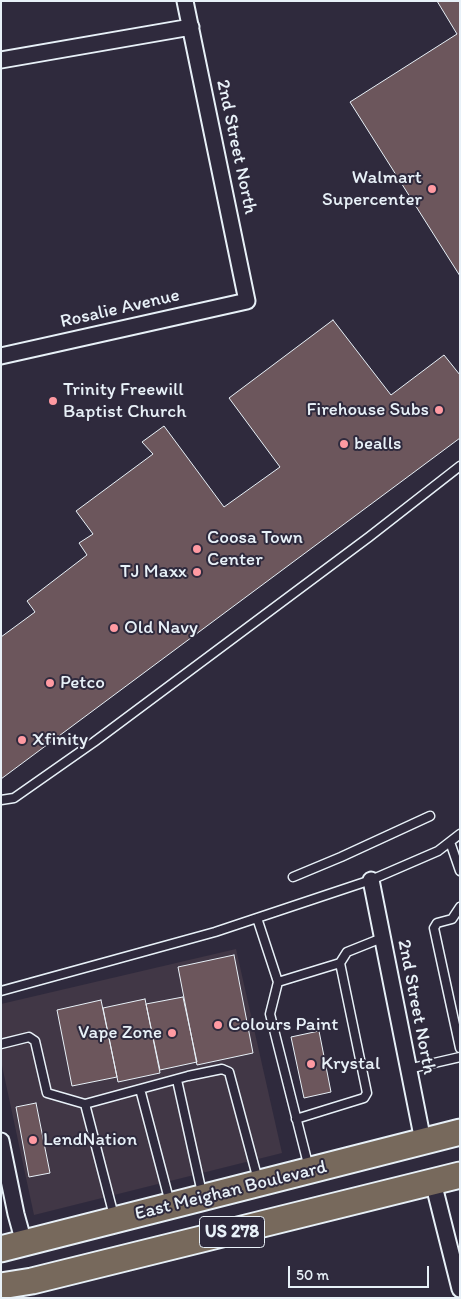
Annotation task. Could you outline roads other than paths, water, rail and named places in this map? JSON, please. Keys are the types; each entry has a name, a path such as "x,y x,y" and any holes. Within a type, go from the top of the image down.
{"highway":[{"name":"East Meighan Boulevard","path":"13,1246 460,1132"},
{"name":"East Meighan Boulevard","path":"1,1286 33,1289 460,1175"},
{"path":"13,1246 33,1289"}],"street":[{"name":"2nd Street North","path":"186,1 247,301"},
{"path":"1,60 191,27"},
{"name":"Rosalie Avenue","path":"1,356 247,301"},
{"name":"2nd Street North","path":"371,880 423,1141"},
{"path":"1,1141 16,1214 13,1246"},
{"path":"433,1182 460,1289"}],"lane":[{"path":"1,800 14,798 94,742 369,537 460,466"},
{"path":"293,877 430,816"},
{"path":"1,991 215,932 371,880 438,851 460,834"},
{"path":"450,842 460,871"},
{"path":"460,907 452,919 437,924 434,928 460,1048"},
{"path":"257,918 278,982 270,1014 310,1170"},
{"path":"278,982 340,963 347,952 382,938"},
{"path":"296,1119 364,1098 368,1092 340,963"},
{"path":"1,1044 29,1036 35,1040 47,1093 85,1104 222,1069 229,1072 258,1184"},
{"path":"408,1069 460,1056"},
{"path":"177,1080 203,1198"},
{"path":"140,1089 171,1206"},
{"path":"85,1104 115,1220"}],"place":[{"name":"Walmart Supercenter","path":"432,189"},
{"name":"Trinity Freewill Baptist Church","path":"53,401"},
{"name":"Firehouse Subs","path":"439,410"},
{"name":"bealls","path":"344,444"},
{"name":"Coosa Town Center","path":"197,549"},
{"name":"TJ Maxx","path":"197,572"},
{"name":"Old Navy","path":"114,628"},
{"name":"Petco","path":"50,683"},
{"name":"Xfinity","path":"22,740"},
{"name":"Colours Paint","path":"218,1025"},
{"name":"Vape Zone","path":"172,1033"},
{"name":"Krystal","path":"311,1064"},
{"name":"LendNation","path":"33,1140"}]}
